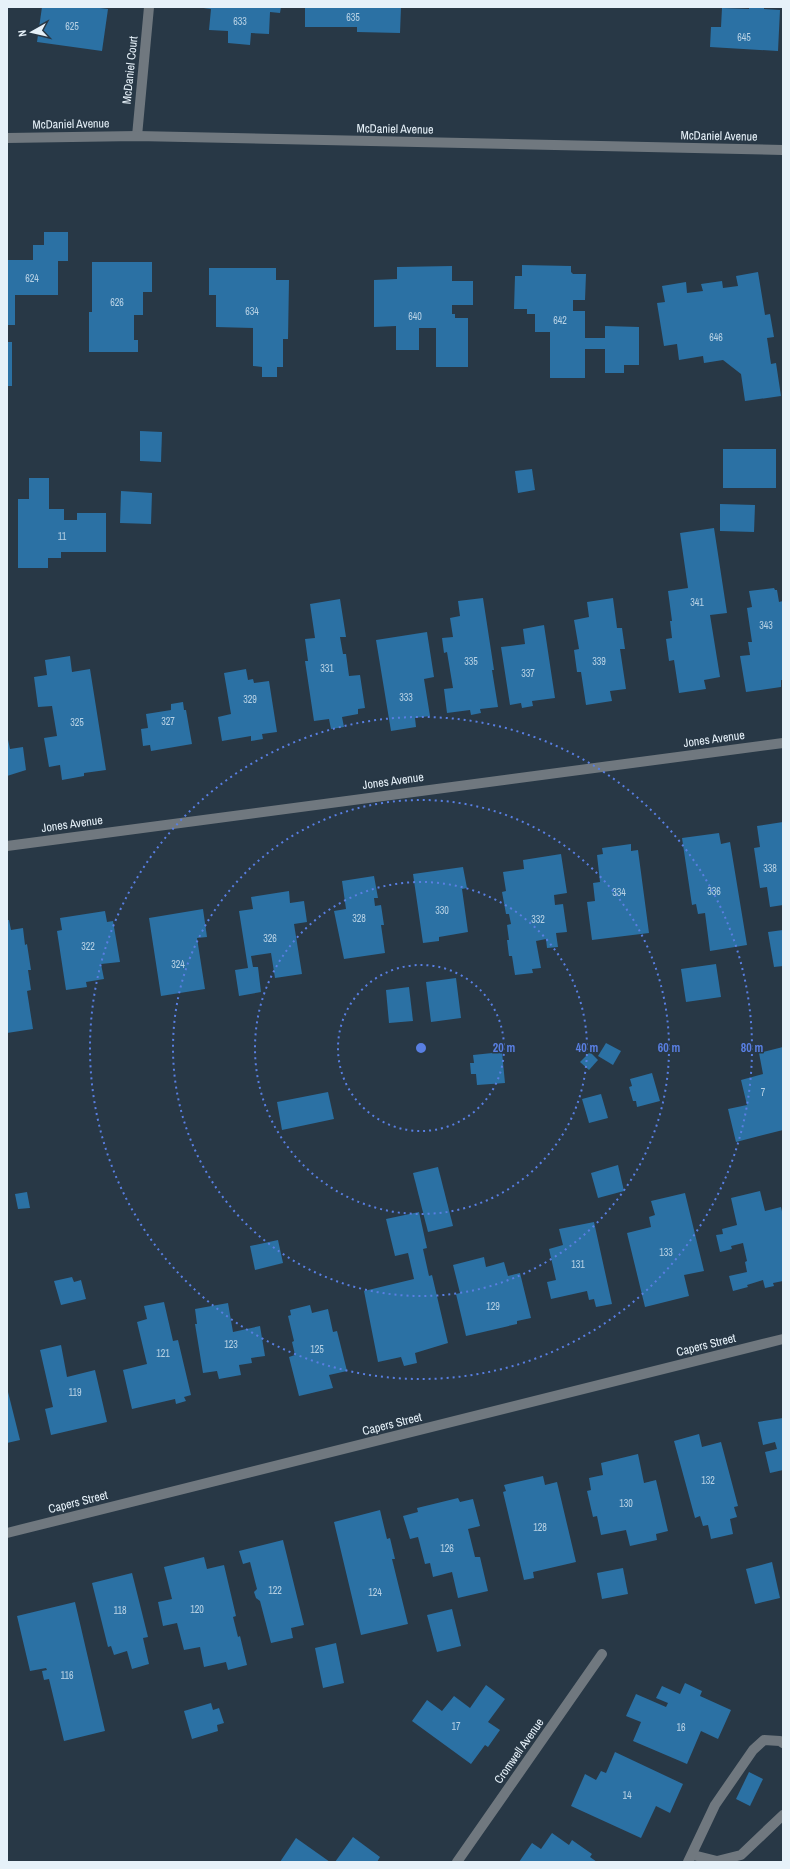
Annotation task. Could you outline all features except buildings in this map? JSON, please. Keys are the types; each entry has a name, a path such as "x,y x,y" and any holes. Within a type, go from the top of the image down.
{"street":[{"name":"McDaniel Court","path":"137,136 149,7"},
{"name":"McDaniel Avenue","path":"7,138 137,136 783,150"},
{"name":"Jones Avenue","path":"7,846 783,743"},
{"name":"Capers Street","path":"7,1533 783,1339"},
{"name":"Cromwell Avenue","path":"457,1862 602,1654"},
{"path":"783,1743 780,1741 764,1740 753,1750 715,1806 690,1858 717,1861 741,1855 783,1814"}]}
